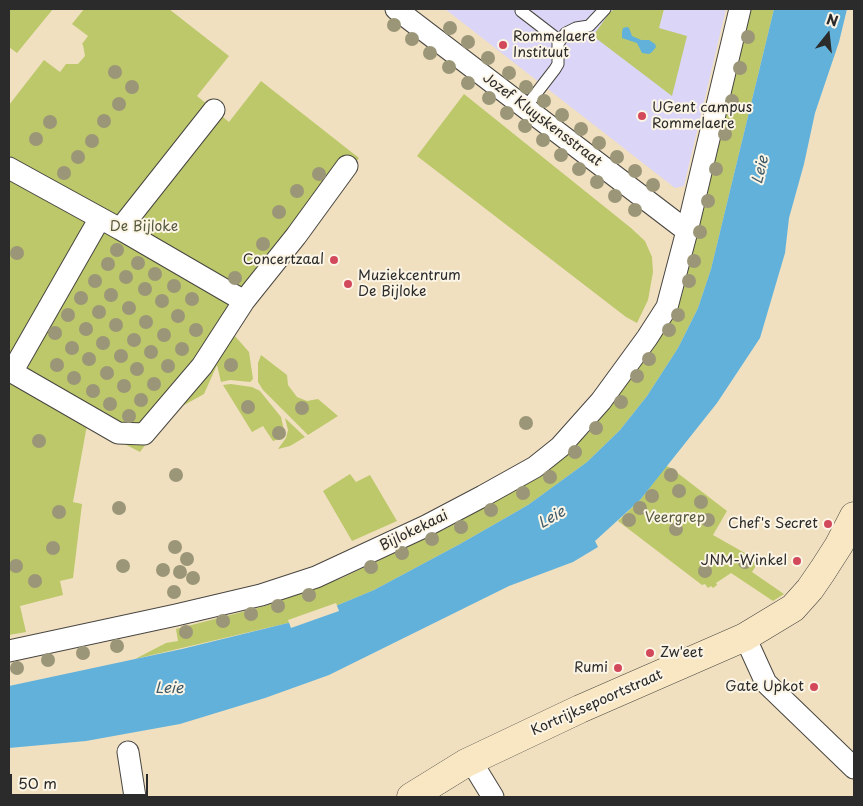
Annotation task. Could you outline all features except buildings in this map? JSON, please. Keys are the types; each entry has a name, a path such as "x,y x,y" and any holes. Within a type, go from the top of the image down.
{"street":[{"name":"Jozef Kluyskensstraat","path":"396,9 687,232"},
{"name":"Bijlokekaai","path":"9,651 261,595 316,577 426,526 536,467 560,447 601,401 667,307 687,232 740,9"},
{"path":"120,229 214,110"},
{"path":"100,218 12,372 118,433 144,434 202,366 244,301 296,236 347,166"},
{"path":"9,168 120,229 244,301"},
{"name":"Kortrijksepoortstraat","path":"411,797 471,761 580,709 745,637 793,608 810,589 839,545 854,516"},
{"path":"745,637 766,683 854,768"},
{"path":"128,752 135,797"},
{"path":"471,761 493,797"}],"lane":[{"path":"525,108 556,69 558,64 557,51 560,41 566,33 576,28 589,26 605,9"},
{"path":"522,11 560,41"}],"shaded area":[{"name":"UGent campus Rommelaere","path":"445,9 726,9 684,186 675,188"}],"green space":[{"path":"9,9 53,9 17,53 9,47"},
{"name":"De Bijloke","path":"84,9 169,9 229,56 197,96 229,122 261,81 359,158 325,202 234,335 249,352 253,379 250,382 230,380 221,382 217,365 204,394 168,414 140,452 87,425 73,502 82,504 73,578 60,581 63,595 20,606 26,632 9,635 9,105 44,60 60,72 66,64 78,64 85,56 82,44 88,36 72,24"},
{"path":"615,9 664,9 659,28 687,36 672,96 593,36 610,12"},
{"path":"751,9 774,9 711,269 698,308 678,348 647,396 620,430 587,462 528,505 374,590 288,623 135,659 166,643 178,641 176,629 265,606 342,578 447,528 542,476 567,455 589,432 653,349 675,313 682,295"},
{"path":"464,94 645,241 652,257 653,272 648,300 637,323 626,317 417,156"},
{"path":"261,355 287,375 288,385 297,397 307,401 318,399 338,416 308,435 263,390 258,382 258,363"},
{"path":"231,384 252,387 260,391 281,417 284,430 282,438 273,441 263,426 252,432 223,385"},
{"path":"285,418 305,437 290,446 278,449 286,438 288,430"},
{"name":"Veergrep","path":"666,466 727,511 713,535 759,561 752,572 784,594 773,601 731,573 716,583 717,585 713,588 711,586 708,588 618,521 640,500"},
{"path":"350,474 356,482 370,475 397,521 352,541 323,491"}],"water":[{"name":"Leie","path":"774,9 847,9 839,42 815,113 804,164 789,218 785,253 760,338 717,403 640,500 595,541 598,547 573,562 509,586 329,675 265,698 180,724 86,741 9,748 9,686 182,649 288,623 338,605 374,590 528,505 587,462 620,430 647,396 678,348 698,308 711,269"},
{"path":"627,27 632,36 641,40 649,40 655,44 656,47 652,52 649,54 642,53 637,43 622,38 623,28"}],"pier":[{"path":"336,603 339,611 291,628 288,620"}],"place":[{"name":"Rommelaere Instituut","path":"503,45"},
{"name":"UGent campus Rommelaere","path":"642,116"},
{"name":"Concertzaal","path":"334,260"},
{"name":"Muziekcentrum De Bijloke","path":"348,284"},
{"name":"Chef's Secret","path":"828,524"},
{"name":"JNM-Winkel","path":"797,561"},
{"name":"Zw'eet","path":"650,653"},
{"name":"Rumi","path":"618,668"},
{"name":"Gate Upkot","path":"814,687"}]}
